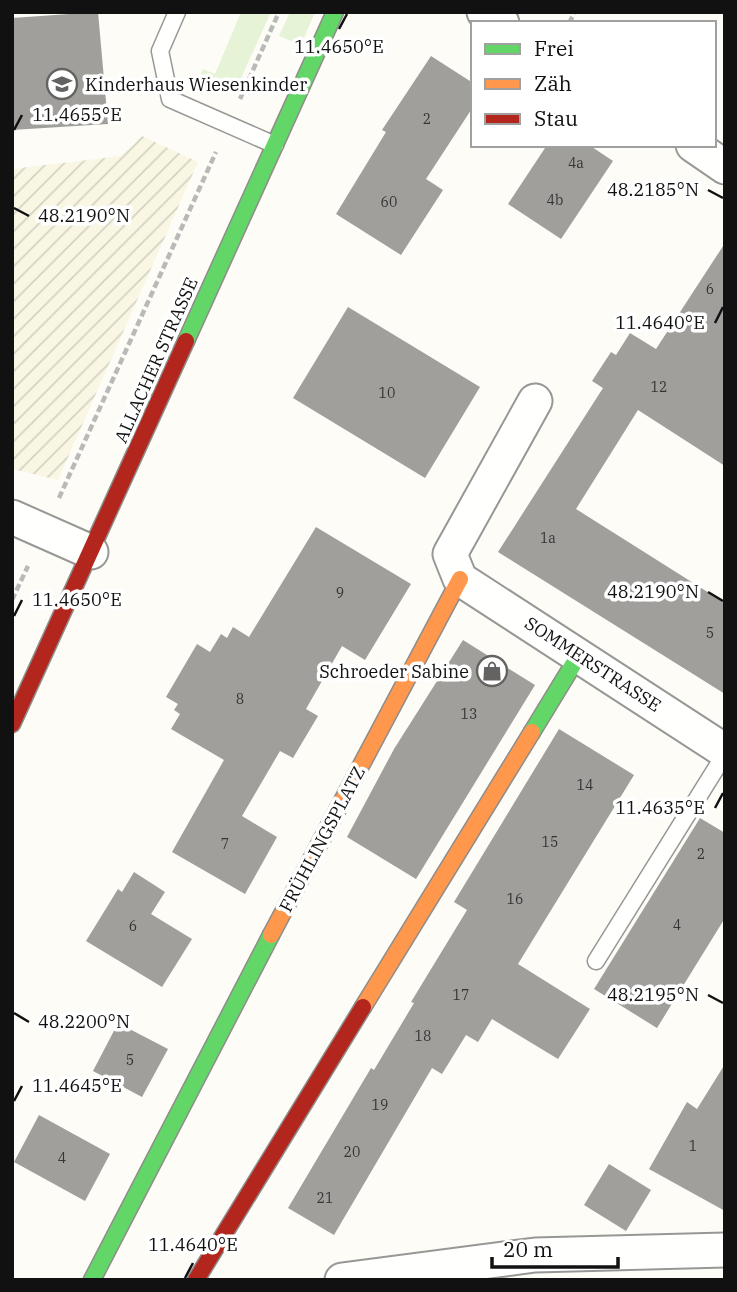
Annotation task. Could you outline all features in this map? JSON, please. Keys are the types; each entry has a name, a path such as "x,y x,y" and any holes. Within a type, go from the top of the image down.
{"street":[{"name":"ALLACHER STRASSE","path":"12,724 335,12"},
{"path":"696,147 725,167"},
{"path":"460,579 450,554 535,401"},
{"path":"12,517 91,552"},
{"name":"SOMMERSTRASSE","path":"460,579 725,752"},
{"name":"FRÜHLINGSPLATZ","path":"92,1280 460,579"},
{"path":"196,1280 579,655"},
{"path":"342,1280 535,1255 725,1250"}],"lane":[{"path":"177,12 160,51 170,99 275,145"},
{"path":"596,961 725,752"}],"path":[{"path":"12,600 279,12"}],"shaded area":[{"path":"142,136 198,162 58,480 12,469 12,169 121,156"}],"green space":[{"path":"241,12 271,12 234,94 199,77 203,69 215,74"},
{"path":"290,12 315,12 301,45 279,36"}],"building":[{"name":"Kinderhaus Wiesenkinder","path":"98,12 108,124 12,130 12,18"},
{"path":"431,56 471,82 471,110 426,179 443,190 401,255 336,214 386,132 382,130"},
{"path":"546,147 592,147 613,161 561,239 508,204"},
{"path":"725,243 725,466 638,410 576,509 725,603 725,694 498,552 603,388 592,381 611,352 616,355 630,333 656,349"},
{"path":"348,307 480,387 425,478 293,398"},
{"path":"316,527 411,584 365,660 342,646 306,709 318,716 293,758 280,751 242,816 277,837 245,894 172,852 224,760 171,729 180,714 174,710 178,704 166,697 197,644 210,652 221,634 227,638 233,627 249,637"},
{"path":"463,640 535,685 416,879 347,837 394,749"},
{"path":"559,729 634,775 518,964 590,1009 558,1059 492,1019 478,1042 466,1035 442,1074 432,1068 334,1235 288,1208 371,1068 374,1070 414,1003 411,1002 467,910 454,902"},
{"path":"700,818 725,833 725,918 657,1028 594,989"},
{"path":"134,872 165,892 151,914 192,939 162,987 86,941 118,889 122,892"},
{"path":"118,1023 168,1049 142,1097 93,1071"},
{"path":"725,1064 725,1211 649,1169 687,1102 697,1109"},
{"path":"39,1115 110,1154 85,1201 14,1162"},
{"path":"609,1164 651,1190 626,1231 584,1205"}],"traffic: fast":[{"path":"186,341 335,12"},
{"path":"532,732 579,655"},
{"path":"92,1280 271,935"}],"traffic: slow":[{"path":"271,935 460,579"},
{"path":"363,1007 532,732"}],"traffic: jam":[{"path":"12,724 186,341"},
{"path":"196,1280 363,1007"}],"place":[{"name":"Kinderhaus Wiesenkinder","path":"62,84"},
{"name":"Schroeder Sabine","path":"492,671"}]}
